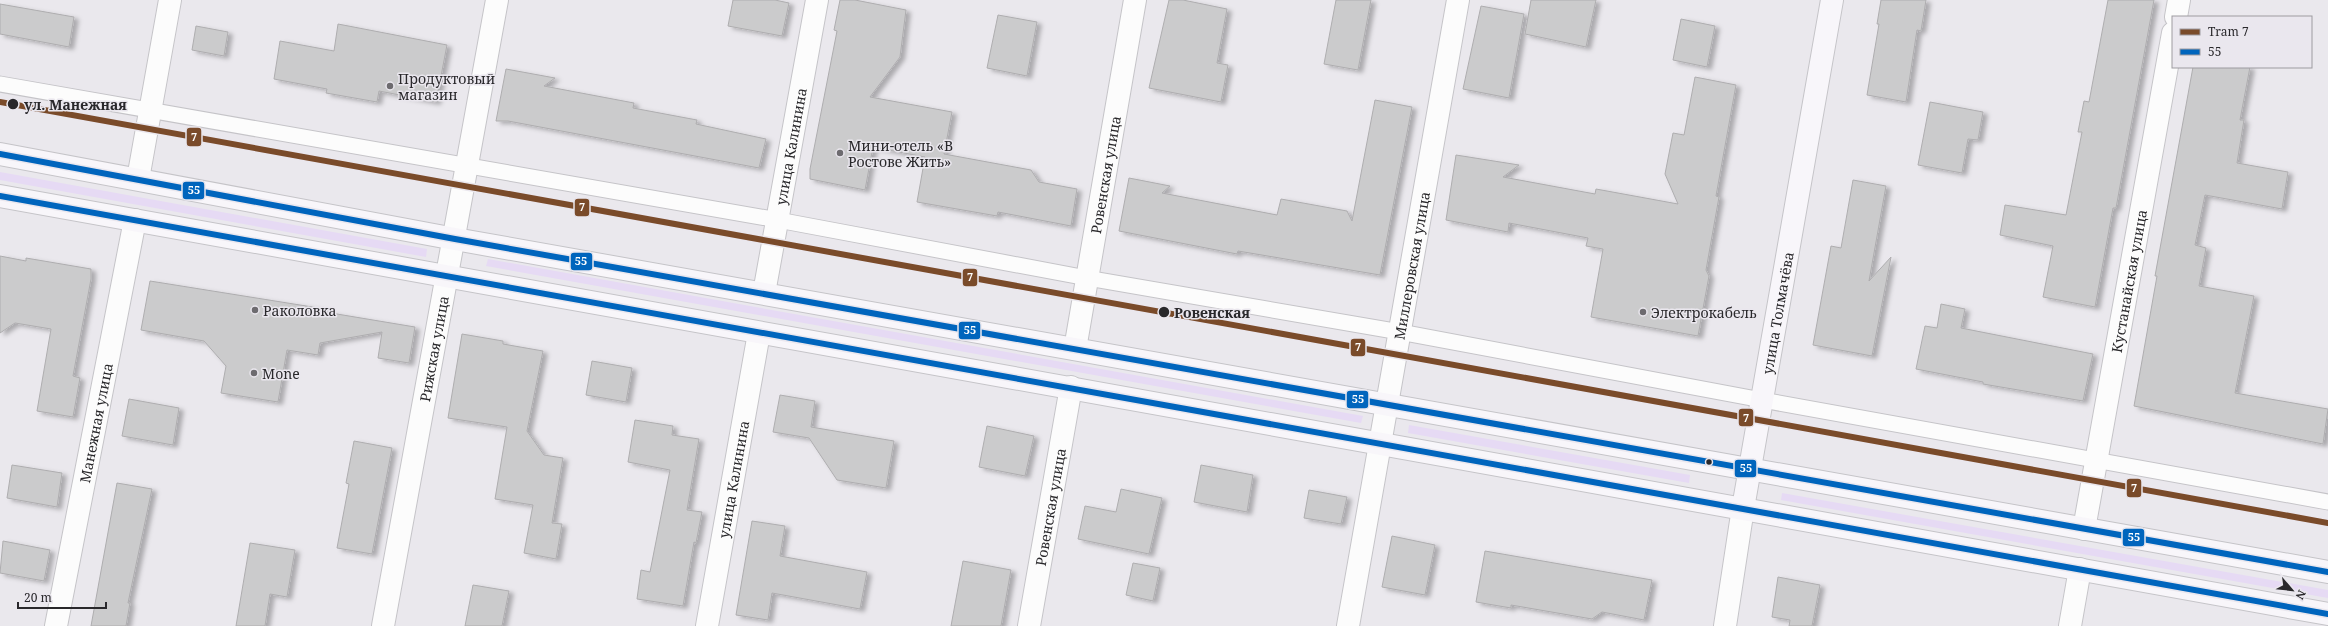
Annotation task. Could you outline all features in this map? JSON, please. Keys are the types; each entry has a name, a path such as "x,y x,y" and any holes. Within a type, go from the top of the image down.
{"main road":[{"name":"улица Толмачёва","path":"1743,508 1832,0"},
{"path":"0,154 455,239 2328,572"},
{"path":"0,196 759,333 1071,387 2328,614"}],"street":[{"path":"138,179 170,0"},
{"name":"Рижская улица","path":"383,626 455,239 497,0"},
{"name":"улица Калинина","path":"764,293 817,0"},
{"name":"Ровенская улица","path":"1075,349 1135,0"},
{"name":"Миллеровская улица","path":"1348,626 1458,0"},
{"path":"2176,16 2179,0"},
{"name":"Кустанайская улица","path":"2084,529 2172,39"},
{"name":"Манежная улица","path":"56,626 135,220"},
{"name":"улица Калинина","path":"708,626 759,333"},
{"name":"Ровенская улица","path":"1029,626 1071,387"},
{"name":"улица Толмачёва","path":"1725,626 1743,508"},
{"path":"2070,626 2080,569"}],"lane":[{"path":"0,84 778,220 1087,278 1400,332 1762,400 2328,502"}],"shaded area":[{"path":"0,172 427,249 426,257 0,180"},
{"path":"488,259 1363,416 1361,423 486,266"},
{"path":"1409,425 1690,475 1689,483 1408,433"},
{"path":"1782,493 2328,590 2328,598 1781,500"}],"building":[{"path":"733,0 775,0 789,3 782,36 728,26"},
{"path":"840,0 855,0 906,10 900,57 870,97 952,112 944,154 1031,170 1039,182 1077,189 1071,226 998,212 997,216 917,202 925,157 873,147 865,190 810,179 810,169 837,31 834,30"},
{"path":"1169,0 1183,0 1227,9 1217,63 1228,65 1221,102 1149,88"},
{"path":"1336,0 1371,0 1358,70 1324,64"},
{"path":"1531,0 1596,0 1586,47 1525,34"},
{"path":"1881,0 1926,0 1921,31 1917,30 1906,102 1867,95 1879,24 1877,24"},
{"path":"2108,0 2154,0 2116,208 2113,208 2095,307 2043,297 2053,246 2000,235 2005,205 2066,215 2082,132 2078,132 2084,101 2089,102"},
{"path":"0,4 74,17 69,47 0,34"},
{"path":"1481,6 1524,14 1509,98 1463,89"},
{"path":"998,15 1037,22 1027,76 987,68"},
{"path":"1681,19 1715,26 1707,67 1673,60"},
{"path":"338,24 447,45 436,102 379,91 377,102 326,93 327,89 274,79 280,41 334,51"},
{"path":"196,26 228,32 224,56 192,50"},
{"path":"2193,68 2250,68 2240,120 2244,120 2237,163 2288,172 2282,209 2205,195 2195,245 2206,248 2199,286 2254,296 2235,393 2328,409 2323,444 2134,406 2157,276 2155,276"},
{"path":"506,69 555,78 544,86 634,103 633,108 697,120 696,124 766,139 759,168 508,121 496,121"},
{"path":"1695,77 1736,85 1716,196 1719,197 1706,270 1709,276 1698,336 1591,317 1603,249 1586,246 1588,238 1509,223 1508,232 1446,220 1456,155 1519,165 1503,177 1595,194 1596,189 1678,204 1665,174 1673,133 1684,135"},
{"path":"1375,100 1412,107 1380,275 1238,251 1237,254 1119,231 1129,178 1170,186 1162,193 1277,215 1281,199 1347,211 1352,221"},
{"path":"1930,102 1983,112 1978,140 1968,139 1962,173 1918,165"},
{"path":"1853,180 1886,186 1869,281 1891,257 1872,356 1813,345 1831,246 1841,248"},
{"path":"0,256 26,261 26,258 91,269 91,279 73,376 80,378 73,417 37,411 51,329 15,323 0,333"},
{"path":"150,281 325,309 325,312 415,327 409,363 378,358 382,332 320,343 318,355 287,350 278,402 221,393 226,366 204,341 141,330"},
{"path":"1941,304 1965,309 1961,328 2093,354 2083,401 1983,384 1983,382 1916,369 1925,326 1937,328"},
{"path":"462,334 503,341 503,344 543,351 527,431 544,455 563,458 552,523 562,524 556,559 524,553 533,505 495,499 507,427 448,418"},
{"path":"592,361 632,368 626,402 586,395"},
{"path":"780,395 815,401 811,427 894,441 886,488 837,480 809,438 773,432"},
{"path":"129,399 179,408 173,445 122,436"},
{"path":"635,420 673,426 672,435 699,439 687,510 702,512 696,543 694,542 683,606 637,599 641,570 650,572 670,470 628,462"},
{"path":"987,426 1034,436 1025,476 979,467"},
{"path":"354,441 392,448 372,554 337,548 349,484 346,483"},
{"path":"12,465 62,473 57,507 7,498"},
{"path":"1201,465 1253,475 1247,512 1194,502"},
{"path":"117,483 152,489 128,603 130,603 126,626 91,626"},
{"path":"1121,489 1162,498 1149,554 1078,539 1085,506 1116,512"},
{"path":"1309,490 1347,497 1341,524 1304,518"},
{"path":"752,521 785,526 780,556 867,572 860,609 772,593 768,620 736,615"},
{"path":"1392,536 1435,545 1425,595 1382,587"},
{"path":"3,541 50,550 44,581 0,573"},
{"path":"250,543 295,550 287,597 270,594 265,626 236,626"},
{"path":"1485,551 1652,580 1644,620 1602,612 1592,619 1511,605 1511,608 1476,602"},
{"path":"963,561 1011,570 1001,626 951,626"},
{"path":"1133,563 1160,568 1153,601 1126,595"},
{"path":"1778,577 1820,585 1812,626 1789,626 1790,620 1772,617"},
{"path":"473,585 509,591 502,626 465,626"}],"tram line":[{"name":"7","path":"0,102 2328,523"}],"transit line":[{"name":"55","path":"0,154 455,239 2328,572"},
{"name":"55","path":"0,196 2328,614"}],"place":[{"name":"Продуктовый магазин","path":"390,86"},
{"name":"ул. Манежная","path":"13,104"},
{"name":"Мини-отель «В Ростове Жить»","path":"840,153"},
{"name":"Раколовка","path":"255,310"},
{"name":"Ровенская","path":"1164,312"},
{"name":"Электрокабель","path":"1643,312"},
{"name":"Mone","path":"254,373"}]}
